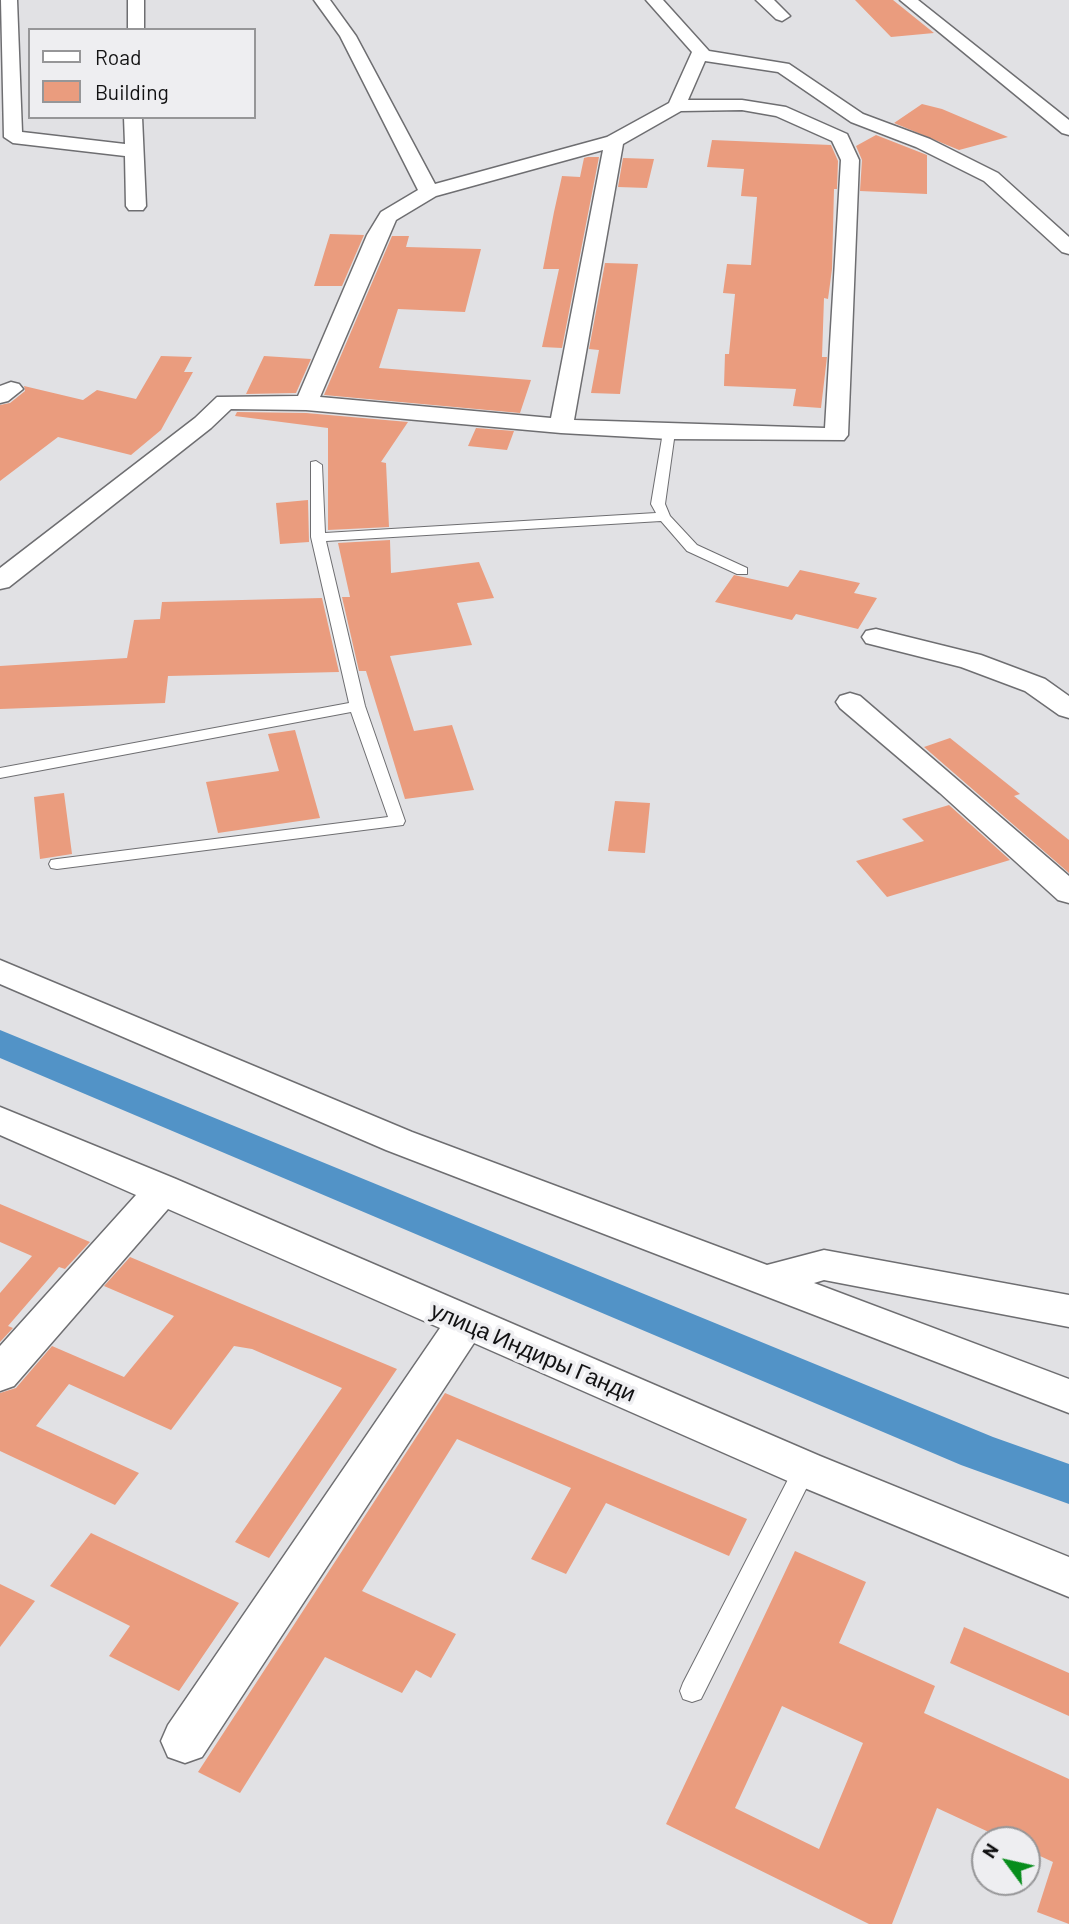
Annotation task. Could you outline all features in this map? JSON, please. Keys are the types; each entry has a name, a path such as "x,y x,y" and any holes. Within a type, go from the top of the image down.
{"street":[{"path":"135,28 136,0"},
{"path":"323,0 348,36 429,192"},
{"path":"654,0 701,51 677,106"},
{"path":"764,0 782,16"},
{"path":"908,0 1069,129"},
{"path":"6,12 13,137 132,151"},
{"path":"699,55 783,68 858,118 923,143 990,177 1069,248"},
{"path":"0,581 203,423 225,402 306,403 561,426 669,432 836,435 850,160 841,138 780,111 742,105 677,106 614,141 429,192 388,216 377,235 344,319 306,403"},
{"path":"133,119 136,206"},
{"path":"561,426 614,141"},
{"path":"876,637 971,661 1035,685 1069,709"},
{"path":"1035,685 1069,680"},
{"path":"850,702 951,787 1069,893"},
{"path":"0,971 399,1141 1069,1396"},
{"name":"улица Индиры Ганди","path":"0,1120 163,1189 465,1324 805,1469 1069,1577"},
{"path":"0,1374 163,1189"},
{"path":"769,1280 824,1265 1069,1311"},
{"path":"185,1741 465,1324"}],"lane":[{"path":"669,432 658,504 664,517 692,548 742,571"},
{"path":"57,864 397,821 357,706 318,537 316,465"},
{"path":"318,537 664,517"},
{"path":"0,773 357,706"},
{"path":"692,1690 805,1469"}],"building":[{"path":"855,0 893,0 934,33 891,37"},
{"path":"922,104 942,109 1008,137 959,150 894,123"},
{"path":"876,135 927,155 927,194 860,191 862,160 856,146"},
{"path":"712,140 831,145 838,161 837,189 834,189 832,269 828,299 824,298 822,357 827,357 821,408 793,406 796,389 724,386 725,354 729,354 735,294 723,293 727,264 751,265 757,197 741,196 744,169 707,167"},
{"path":"599,157 562,348 542,347 559,269 543,269 562,176 580,177 584,158"},
{"path":"623,158 654,159 647,188 618,187"},
{"path":"330,234 364,235 342,286 314,286"},
{"path":"392,236 409,236 406,247 481,249 465,312 398,309 379,368 531,380 520,413 324,395"},
{"path":"605,263 638,264 620,394 591,393 599,350 589,349"},
{"path":"161,356 192,357 184,372 193,372 161,430 131,455 58,437 0,481 0,405 10,403 25,391 24,386 83,400 97,390 136,399"},
{"path":"264,356 311,359 296,393 246,394"},
{"path":"237,412 306,413 408,422 381,462 386,463 389,527 328,530 328,428 235,416"},
{"path":"476,428 514,431 507,450 468,446"},
{"path":"308,500 309,542 280,544 276,503"},
{"path":"390,540 391,573 479,562 494,598 457,603 472,645 390,656 414,731 452,725 474,790 405,799 366,671 359,671 342,597 350,597 338,543"},
{"path":"800,570 860,583 854,593 877,598 858,629 796,614 792,620 715,602 734,575 788,587"},
{"path":"322,598 339,672 168,676 165,703 0,709 0,666 127,658 134,620 160,619 162,602"},
{"path":"295,730 320,818 218,833 206,782 279,771 268,734"},
{"path":"950,738 1020,794 1014,796 1069,840 1069,873 924,747"},
{"path":"64,793 72,854 40,859 34,797"},
{"path":"615,801 650,803 645,853 608,851"},
{"path":"949,805 1010,860 887,897 856,861 924,841 902,819"},
{"path":"0,1204 90,1242 65,1269 59,1267 8,1326 13,1328 0,1342 0,1293 32,1256 0,1242"},
{"path":"130,1257 397,1369 269,1558 235,1542 342,1388 252,1349 234,1346 171,1430 69,1384 36,1426 139,1473 115,1505 0,1451 0,1393 16,1388 52,1346 124,1377 174,1316 104,1286"},
{"path":"445,1393 747,1519 729,1556 606,1503 566,1574 531,1559 571,1488 457,1439 362,1591 456,1634 431,1678 416,1670 402,1693 325,1657 240,1793 198,1772"},
{"path":"91,1533 239,1603 179,1691 109,1656 130,1626 50,1586"},
{"path":"795,1551 866,1582 839,1643 935,1686 924,1713 1069,1779 1069,1924 1037,1912 1053,1862 1041,1856 1041,1826 976,1826 937,1808 892,1924 869,1924 666,1824","holes":["782,1706 863,1743 819,1849 735,1808"]},
{"path":"0,1584 35,1601 0,1647"},
{"path":"964,1627 1069,1673 1069,1716 950,1663"}],"waterway":[{"path":"0,1043 977,1451 1069,1484"}]}
